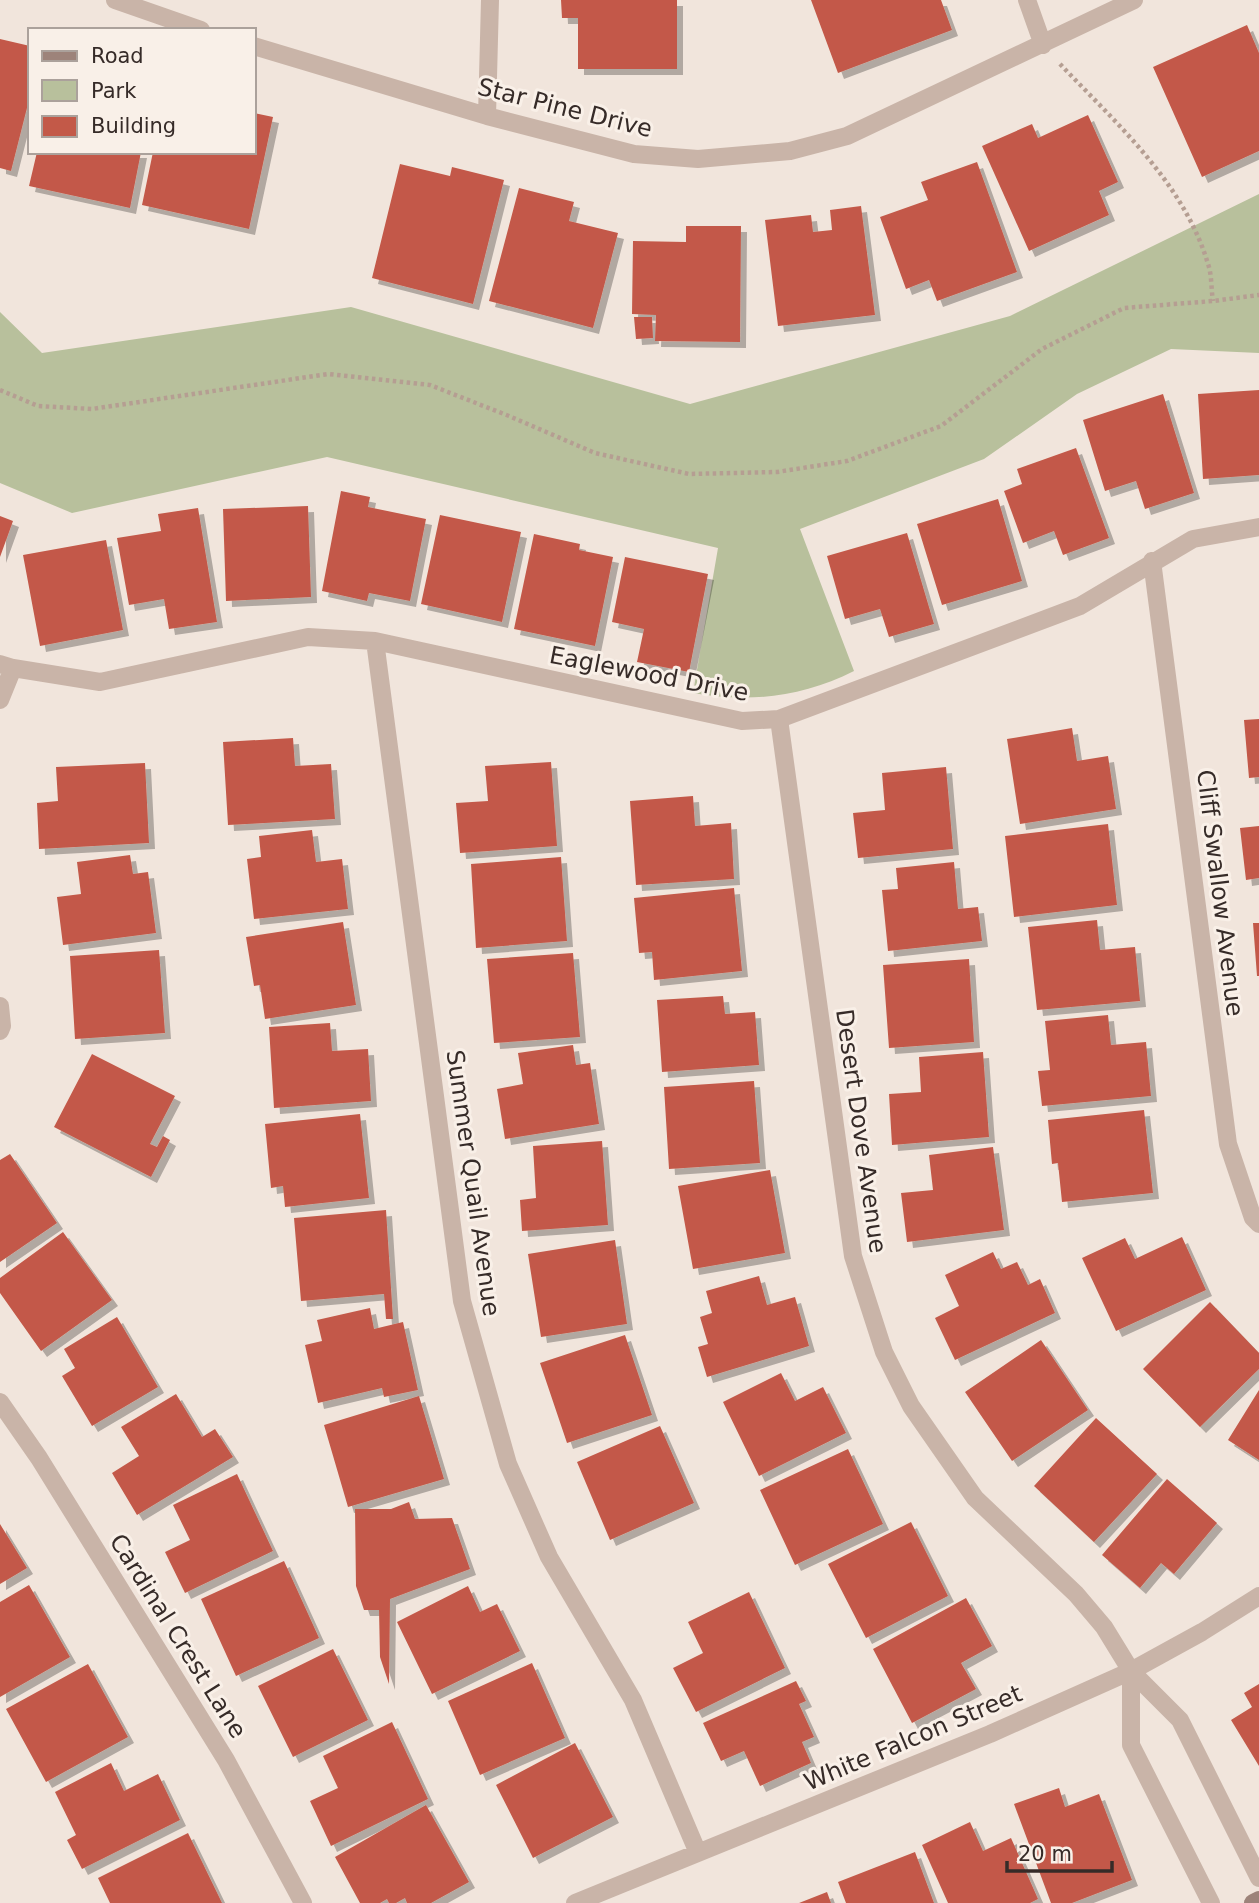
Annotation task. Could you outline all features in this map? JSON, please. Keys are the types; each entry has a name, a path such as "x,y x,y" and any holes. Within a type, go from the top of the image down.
{"street":[{"path":"115,0 195,28"},
{"path":"487,116 490,0"},
{"path":"1027,0 1043,45"},
{"name":"Star Pine Drive","path":"256,47 487,116 634,154 698,159 790,151 848,136 1134,0"},
{"name":"Eaglewood Drive","path":"6,666 100,682 308,637 374,641 742,721 779,719 1080,606 1193,539 1259,527"},
{"name":"Cliff Swallow Avenue","path":"1152,561 1228,1144 1254,1218 1259,1224"},
{"name":"Summer Quail Avenue","path":"374,641 462,1301 508,1464 549,1557 633,1700 698,1853"},
{"path":"0,700 6,666"},
{"name":"Desert Dove Avenue","path":"779,719 853,1256 884,1352 911,1406 975,1498 1076,1594 1104,1627 1131,1671 1180,1720 1259,1878"},
{"path":"0,1006 0,1031"},
{"name":"Cardinal Crest Lane","path":"0,1402 39,1458 226,1760 303,1903"},
{"name":"White Falcon Street","path":"575,1903 990,1734 1131,1671 1202,1632 1259,1596"},
{"path":"1131,1671 1131,1745 1211,1903"},
{"path":"1253,1903 1259,1900"}],"path":[{"path":"1043,45 1140,149 1187,211 1209,266 1213,301"},
{"path":"0,390 38,406 93,409 328,373 430,385 509,415 595,453 689,474 777,471 847,461 941,426 1042,349 1124,308 1259,295"}],"green space":[{"path":"1259,194 1259,353 1171,349 1077,394 984,459 800,529 854,671 796,692 756,697 693,693 718,548 327,457 72,513 0,483 0,312 42,353 351,307 690,404 1010,316"}],"building":[{"path":"561,0 677,0 677,69 578,69 578,18 562,18"},
{"path":"811,0 941,0 952,30 838,73"},
{"path":"1247,25 1259,53 1259,151 1202,177 1153,67"},
{"path":"0,39 28,46 28,104 11,171 0,168"},
{"path":"256,113 273,117 249,229 142,205 153,154 256,154"},
{"path":"1088,115 1118,182 1099,191 1109,215 1029,251 982,146 1032,124 1038,138"},
{"path":"37,154 141,154 130,208 29,186"},
{"path":"977,162 1017,272 937,301 929,280 906,289 880,217 928,200 921,182"},
{"path":"400,164 450,176 452,167 504,180 473,304 372,278"},
{"path":"519,188 574,202 569,221 618,233 593,328 489,301"},
{"path":"861,206 875,315 778,326 765,220 811,215 813,232 832,230 830,210"},
{"path":"686,226 741,226 740,342 655,341 656,315 632,314 633,241 686,242"},
{"path":"634,317 652,317 653,338 636,339"},
{"path":"1259,390 1259,475 1203,479 1198,394"},
{"path":"1163,394 1194,493 1145,509 1136,481 1105,491 1083,420"},
{"path":"1076,448 1109,538 1063,555 1054,531 1023,543 1004,491 1022,484 1017,469"},
{"path":"341,491 370,497 368,507 426,519 410,601 369,593 367,601 322,591"},
{"path":"998,499 1022,581 942,605 917,524"},
{"path":"308,506 311,597 226,601 223,509"},
{"path":"198,508 217,622 169,629 164,599 129,605 117,538 161,531 158,514"},
{"path":"440,515 521,532 502,622 421,604"},
{"path":"0,516 13,521 0,557"},
{"path":"907,533 934,624 889,637 880,609 845,619 827,556"},
{"path":"534,534 580,544 579,550 613,557 595,646 514,629"},
{"path":"106,540 123,630 40,646 23,555"},
{"path":"625,557 708,574 689,672 637,662 644,629 612,622"},
{"path":"1259,719 1259,777 1249,778 1244,720"},
{"path":"1072,728 1077,761 1108,756 1116,809 1020,824 1007,739"},
{"path":"293,738 295,766 331,764 335,819 228,825 223,742"},
{"path":"551,762 557,846 460,853 456,803 488,801 485,766"},
{"path":"145,763 149,843 39,849 37,803 58,801 56,767"},
{"path":"946,767 953,849 858,858 853,813 885,810 882,773"},
{"path":"693,796 695,826 731,823 734,879 636,885 630,801"},
{"path":"1108,824 1117,905 1014,917 1005,836"},
{"path":"1259,826 1259,878 1246,880 1240,828"},
{"path":"312,830 316,862 342,859 348,909 254,919 247,859 261,857 259,836"},
{"path":"130,855 133,874 148,872 156,933 63,945 57,897 81,894 77,862"},
{"path":"561,857 567,941 476,948 471,864"},
{"path":"954,862 958,909 978,907 982,941 888,951 882,890 898,889 896,868"},
{"path":"734,888 742,971 654,980 652,952 639,953 634,898"},
{"path":"1097,920 1100,950 1135,947 1140,1001 1037,1010 1028,927"},
{"path":"343,922 356,1005 265,1019 260,985 254,986 246,937"},
{"path":"1253,923 1259,923 1259,976 1257,976"},
{"path":"159,950 165,1033 75,1039 70,956"},
{"path":"573,953 580,1037 494,1043 487,959"},
{"path":"969,959 974,1042 889,1048 883,965"},
{"path":"723,996 725,1014 755,1012 759,1065 662,1072 657,1000"},
{"path":"1108,1015 1111,1045 1146,1042 1151,1096 1042,1106 1038,1071 1050,1070 1045,1021"},
{"path":"330,1023 332,1051 368,1049 371,1101 274,1108 269,1027"},
{"path":"573,1045 576,1065 590,1063 599,1124 505,1139 497,1089 523,1084 518,1053"},
{"path":"983,1052 989,1137 892,1145 889,1094 921,1092 919,1057"},
{"path":"92,1054 175,1096 150,1144 157,1147 163,1136 170,1140 151,1177 54,1127"},
{"path":"754,1081 760,1163 669,1169 664,1087"},
{"path":"1144,1110 1153,1193 1062,1202 1058,1163 1052,1164 1048,1120"},
{"path":"360,1114 369,1198 285,1207 283,1186 271,1188 265,1124"},
{"path":"602,1141 608,1225 522,1231 520,1200 536,1198 533,1146"},
{"path":"993,1147 1004,1230 907,1242 901,1193 933,1190 929,1155"},
{"path":"10,1154 57,1223 0,1262 0,1160"},
{"path":"770,1170 785,1253 693,1269 678,1186"},
{"path":"386,1210 393,1319 386,1319 384,1294 301,1301 294,1218"},
{"path":"63,1232 112,1300 41,1351 0,1293 0,1278"},
{"path":"1182,1237 1206,1290 1116,1331 1082,1258 1125,1238 1135,1259"},
{"path":"615,1240 627,1324 541,1337 528,1254"},
{"path":"993,1252 1001,1269 1017,1262 1028,1285 1040,1279 1055,1313 955,1360 935,1318 959,1306 945,1275"},
{"path":"759,1276 767,1305 795,1297 809,1346 707,1377 698,1347 708,1344 700,1317 712,1313 706,1291"},
{"path":"1210,1302 1259,1353 1259,1369 1200,1427 1143,1369"},
{"path":"370,1308 374,1329 403,1322 418,1390 384,1397 382,1388 318,1403 305,1345 322,1341 317,1320"},
{"path":"117,1317 158,1387 92,1426 62,1376 75,1368 64,1349"},
{"path":"625,1335 652,1415 567,1443 540,1363"},
{"path":"1041,1340 1088,1410 1012,1461 965,1392"},
{"path":"781,1373 795,1401 823,1387 846,1433 759,1476 723,1402"},
{"path":"1259,1390 1259,1460 1228,1440"},
{"path":"176,1394 202,1437 215,1429 233,1457 137,1515 112,1473 139,1456 121,1427"},
{"path":"419,1396 444,1479 348,1507 324,1425"},
{"path":"1096,1418 1157,1474 1094,1542 1034,1486"},
{"path":"660,1426 694,1503 610,1540 577,1462"},
{"path":"848,1449 883,1524 795,1565 760,1490"},
{"path":"237,1474 273,1551 185,1593 165,1552 190,1540 173,1505"},
{"path":"1167,1479 1217,1523 1174,1574 1161,1563 1140,1588 1102,1555"},
{"path":"409,1502 415,1519 452,1518 470,1569 390,1599 389,1684 380,1657 379,1610 364,1610 356,1586 355,1509 391,1509"},
{"path":"911,1522 948,1596 866,1638 828,1564"},
{"path":"0,1524 27,1568 0,1584"},
{"path":"284,1561 319,1638 236,1676 201,1599"},
{"path":"29,1585 70,1657 0,1697 0,1602"},
{"path":"468,1586 480,1612 497,1604 520,1651 432,1694 397,1622"},
{"path":"749,1592 785,1668 696,1712 673,1668 703,1653 688,1622"},
{"path":"966,1598 992,1646 961,1663 976,1689 912,1723 873,1649"},
{"path":"333,1649 368,1720 293,1757 258,1686"},
{"path":"532,1663 565,1738 480,1775 448,1701"},
{"path":"88,1664 128,1737 46,1782 6,1709"},
{"path":"796,1681 806,1701 799,1704 814,1737 802,1742 811,1763 760,1786 744,1751 721,1761 703,1723"},
{"path":"1259,1684 1259,1766 1231,1720 1252,1707 1244,1693"},
{"path":"392,1722 428,1799 331,1846 310,1801 338,1788 323,1756"},
{"path":"575,1743 613,1817 533,1858 496,1785"},
{"path":"111,1763 124,1791 158,1774 180,1820 82,1869 67,1840 76,1835 55,1792"},
{"path":"1059,1788 1065,1807 1099,1794 1132,1880 1072,1903 1051,1903 1014,1804"},
{"path":"426,1805 469,1882 431,1903 407,1903 405,1898 396,1903 389,1903 387,1899 380,1903 360,1903 335,1857"},
{"path":"970,1822 983,1851 1011,1838 1038,1899 1030,1903 948,1903 922,1845"},
{"path":"188,1833 222,1903 110,1903 98,1878"},
{"path":"915,1852 934,1903 846,1903 838,1882"},
{"path":"827,1892 831,1903 799,1903"}]}
